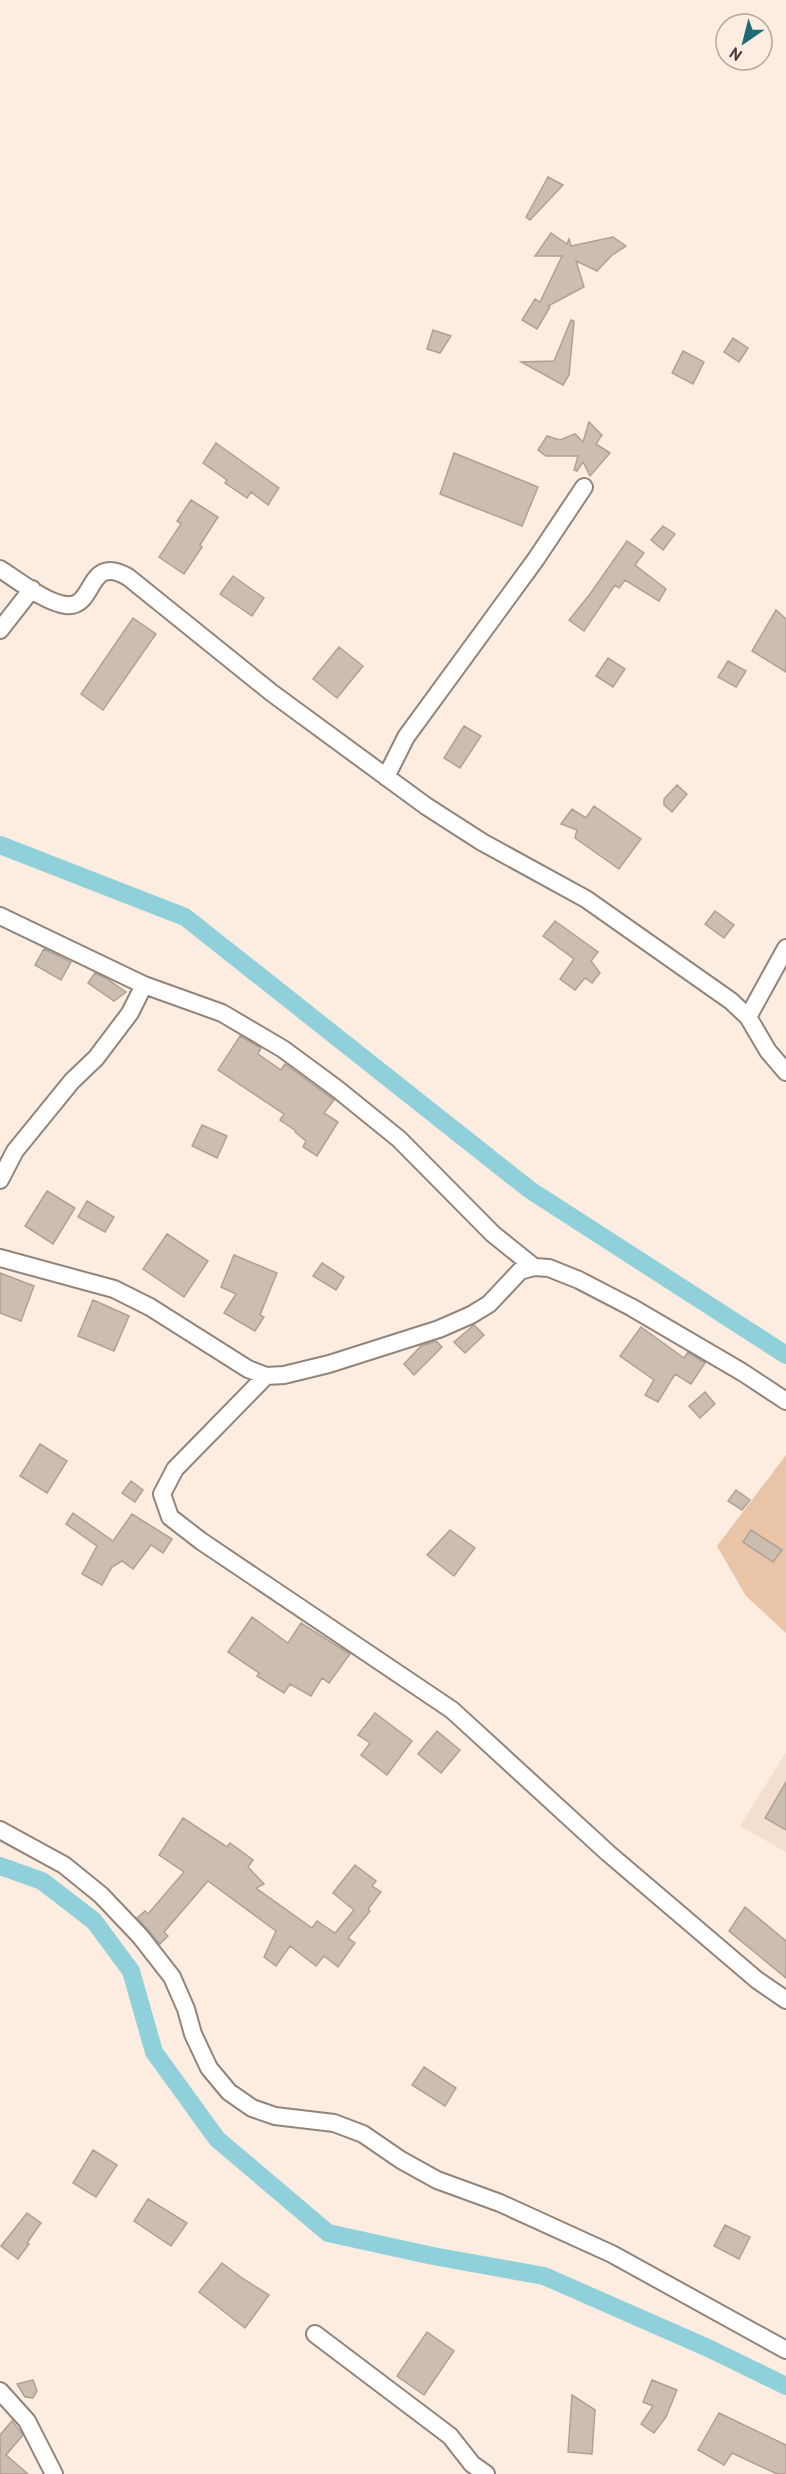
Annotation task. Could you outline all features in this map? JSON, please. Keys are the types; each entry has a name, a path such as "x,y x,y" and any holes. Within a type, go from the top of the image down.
{"street":[{"path":"386,777 406,737 536,559 584,487"},
{"path":"0,569 66,606 77,603 100,574 109,570 118,571 128,577 272,693 426,806 482,842 561,884 613,917 731,1001 748,1017 768,1051 786,1071"},
{"path":"0,630 32,589"},
{"path":"0,916 144,985 222,1013 283,1050 327,1081 399,1139 493,1234 534,1267"},
{"path":"748,1017 786,948"},
{"path":"0,1180 15,1151 72,1081 96,1058 130,1013 144,985"},
{"path":"0,1258 114,1289 177,1324 249,1369 266,1376 284,1375 329,1364 439,1329 471,1316 489,1304 520,1271 534,1267 549,1268 631,1306 786,1401"},
{"path":"266,1376 175,1469 162,1494 170,1516 201,1541 452,1710 608,1853 758,1980 786,2000"},
{"path":"0,1830 64,1865 102,1895 140,1936 172,1977 186,2009 193,2034 209,2068 229,2092 252,2108 274,2116 333,2123 363,2134 401,2160 437,2180 500,2203 612,2254 786,2350"},
{"path":"315,2334 450,2436 472,2464 486,2474"},
{"path":"0,2391 27,2421 54,2474"}],"shaded area":[{"path":"786,1455 786,1633 746,1596 717,1546"},
{"path":"786,1752 786,1852 740,1826"}],"building":[{"path":"548,177 563,185 530,220 526,217"},
{"path":"551,233 567,244 569,239 571,246 613,237 626,246 612,255 597,271 576,261 584,287 548,306 550,307 537,329 522,320 535,299 540,302 562,256 535,256"},
{"path":"571,320 574,321 569,375 563,385 521,362 554,361"},
{"path":"433,330 451,336 440,353 427,349"},
{"path":"733,338 748,348 739,362 724,352"},
{"path":"683,351 704,362 693,384 672,373"},
{"path":"589,422 602,435 596,444 610,453 590,476 583,462 577,471 574,470 578,456 546,456 538,450 547,436 560,440 575,434 583,442"},
{"path":"216,443 279,488 268,505 251,492 247,498 225,483 227,480 203,463"},
{"path":"454,453 538,487 522,526 440,494"},
{"path":"191,500 218,517 184,574 159,557 181,524 177,521"},
{"path":"663,526 675,534 663,550 651,540"},
{"path":"627,541 644,553 635,565 666,589 659,601 625,580 619,588 615,585 584,631 569,620"},
{"path":"233,576 264,598 252,616 220,594"},
{"path":"776,610 786,619 786,672 752,651"},
{"path":"133,618 156,634 103,710 81,694"},
{"path":"339,647 363,666 337,698 313,679"},
{"path":"608,658 625,669 613,687 596,676"},
{"path":"728,661 746,671 736,687 718,677"},
{"path":"464,726 481,736 460,768 444,758"},
{"path":"677,785 687,794 672,812 664,805 664,799"},
{"path":"594,806 641,839 619,869 575,838 577,830 561,824 572,809 586,818"},
{"path":"715,911 734,925 724,938 705,924"},
{"path":"555,921 598,952 591,961 600,973 592,983 585,978 575,990 560,979 574,959 543,936"},
{"path":"44,949 71,962 61,980 35,965"},
{"path":"95,973 126,992 114,1001 88,983"},
{"path":"240,1036 261,1048 258,1054 281,1070 285,1064 334,1100 324,1113 338,1122 317,1156 303,1147 306,1141 280,1120 284,1114 218,1070"},
{"path":"202,1125 227,1136 217,1158 192,1146"},
{"path":"47,1191 75,1208 53,1244 25,1226"},
{"path":"87,1201 114,1217 105,1232 78,1217"},
{"path":"167,1234 208,1261 184,1297 143,1269"},
{"path":"234,1255 277,1273 260,1315 264,1317 255,1331 224,1313 236,1294 221,1287"},
{"path":"322,1263 344,1277 336,1290 313,1276"},
{"path":"0,1273 34,1286 21,1321 0,1313"},
{"path":"93,1300 129,1316 114,1351 78,1336"},
{"path":"474,1325 484,1335 465,1353 454,1342"},
{"path":"641,1327 684,1358 688,1352 705,1363 691,1384 675,1374 658,1402 645,1395 654,1380 620,1356"},
{"path":"436,1341 442,1347 414,1375 404,1364 421,1346"},
{"path":"705,1392 715,1404 700,1418 689,1406"},
{"path":"40,1444 67,1461 47,1493 20,1476"},
{"path":"131,1481 143,1490 135,1502 122,1493"},
{"path":"736,1490 750,1500 742,1510 728,1501"},
{"path":"73,1513 113,1541 132,1514 172,1539 163,1553 151,1545 133,1569 122,1561 112,1567 102,1585 82,1574 97,1546 66,1524"},
{"path":"450,1530 475,1548 454,1576 427,1555"},
{"path":"751,1530 782,1550 773,1562 743,1542"},
{"path":"252,1617 288,1643 301,1623 350,1654 329,1683 322,1678 311,1696 290,1684 284,1693 257,1676 259,1673 228,1652"},
{"path":"375,1713 412,1741 387,1775 361,1755 370,1743 358,1735"},
{"path":"437,1731 460,1750 441,1773 418,1754"},
{"path":"786,1782 786,1830 765,1818"},
{"path":"183,1818 227,1847 230,1843 253,1860 248,1867 264,1884 256,1888 312,1928 317,1921 335,1933 354,1910 333,1893 355,1865 376,1881 372,1886 381,1892 368,1909 370,1911 348,1938 355,1943 338,1967 324,1956 316,1966 290,1946 276,1966 264,1957 276,1931 208,1881 164,1932 168,1936 160,1944 137,1918 145,1911 148,1914 184,1872 159,1855"},
{"path":"745,1907 786,1941 786,1978 729,1931"},
{"path":"424,2067 456,2088 445,2106 412,2085"},
{"path":"93,2150 117,2165 96,2197 73,2183"},
{"path":"148,2199 187,2223 171,2246 134,2221"},
{"path":"27,2213 41,2223 18,2259 1,2246"},
{"path":"725,2225 750,2237 739,2259 714,2246"},
{"path":"222,2263 269,2295 245,2328 199,2292"},
{"path":"427,2332 454,2351 424,2395 397,2376"},
{"path":"33,2380 37,2391 33,2398 25,2397 17,2384"},
{"path":"652,2380 677,2390 666,2417 654,2433 641,2424 653,2406 643,2402"},
{"path":"572,2395 595,2410 592,2454 568,2452"},
{"path":"719,2413 786,2445 786,2474 777,2474 732,2453 724,2465 698,2450"},
{"path":"12,2421 23,2435 6,2455 28,2474 0,2474 0,2435"}],"waterway":[{"path":"0,845 185,917 530,1190 786,1355"},
{"path":"0,1866 42,1881 94,1921 131,1971 154,2052 217,2139 328,2233 433,2256 544,2276 708,2348 786,2386"}]}
